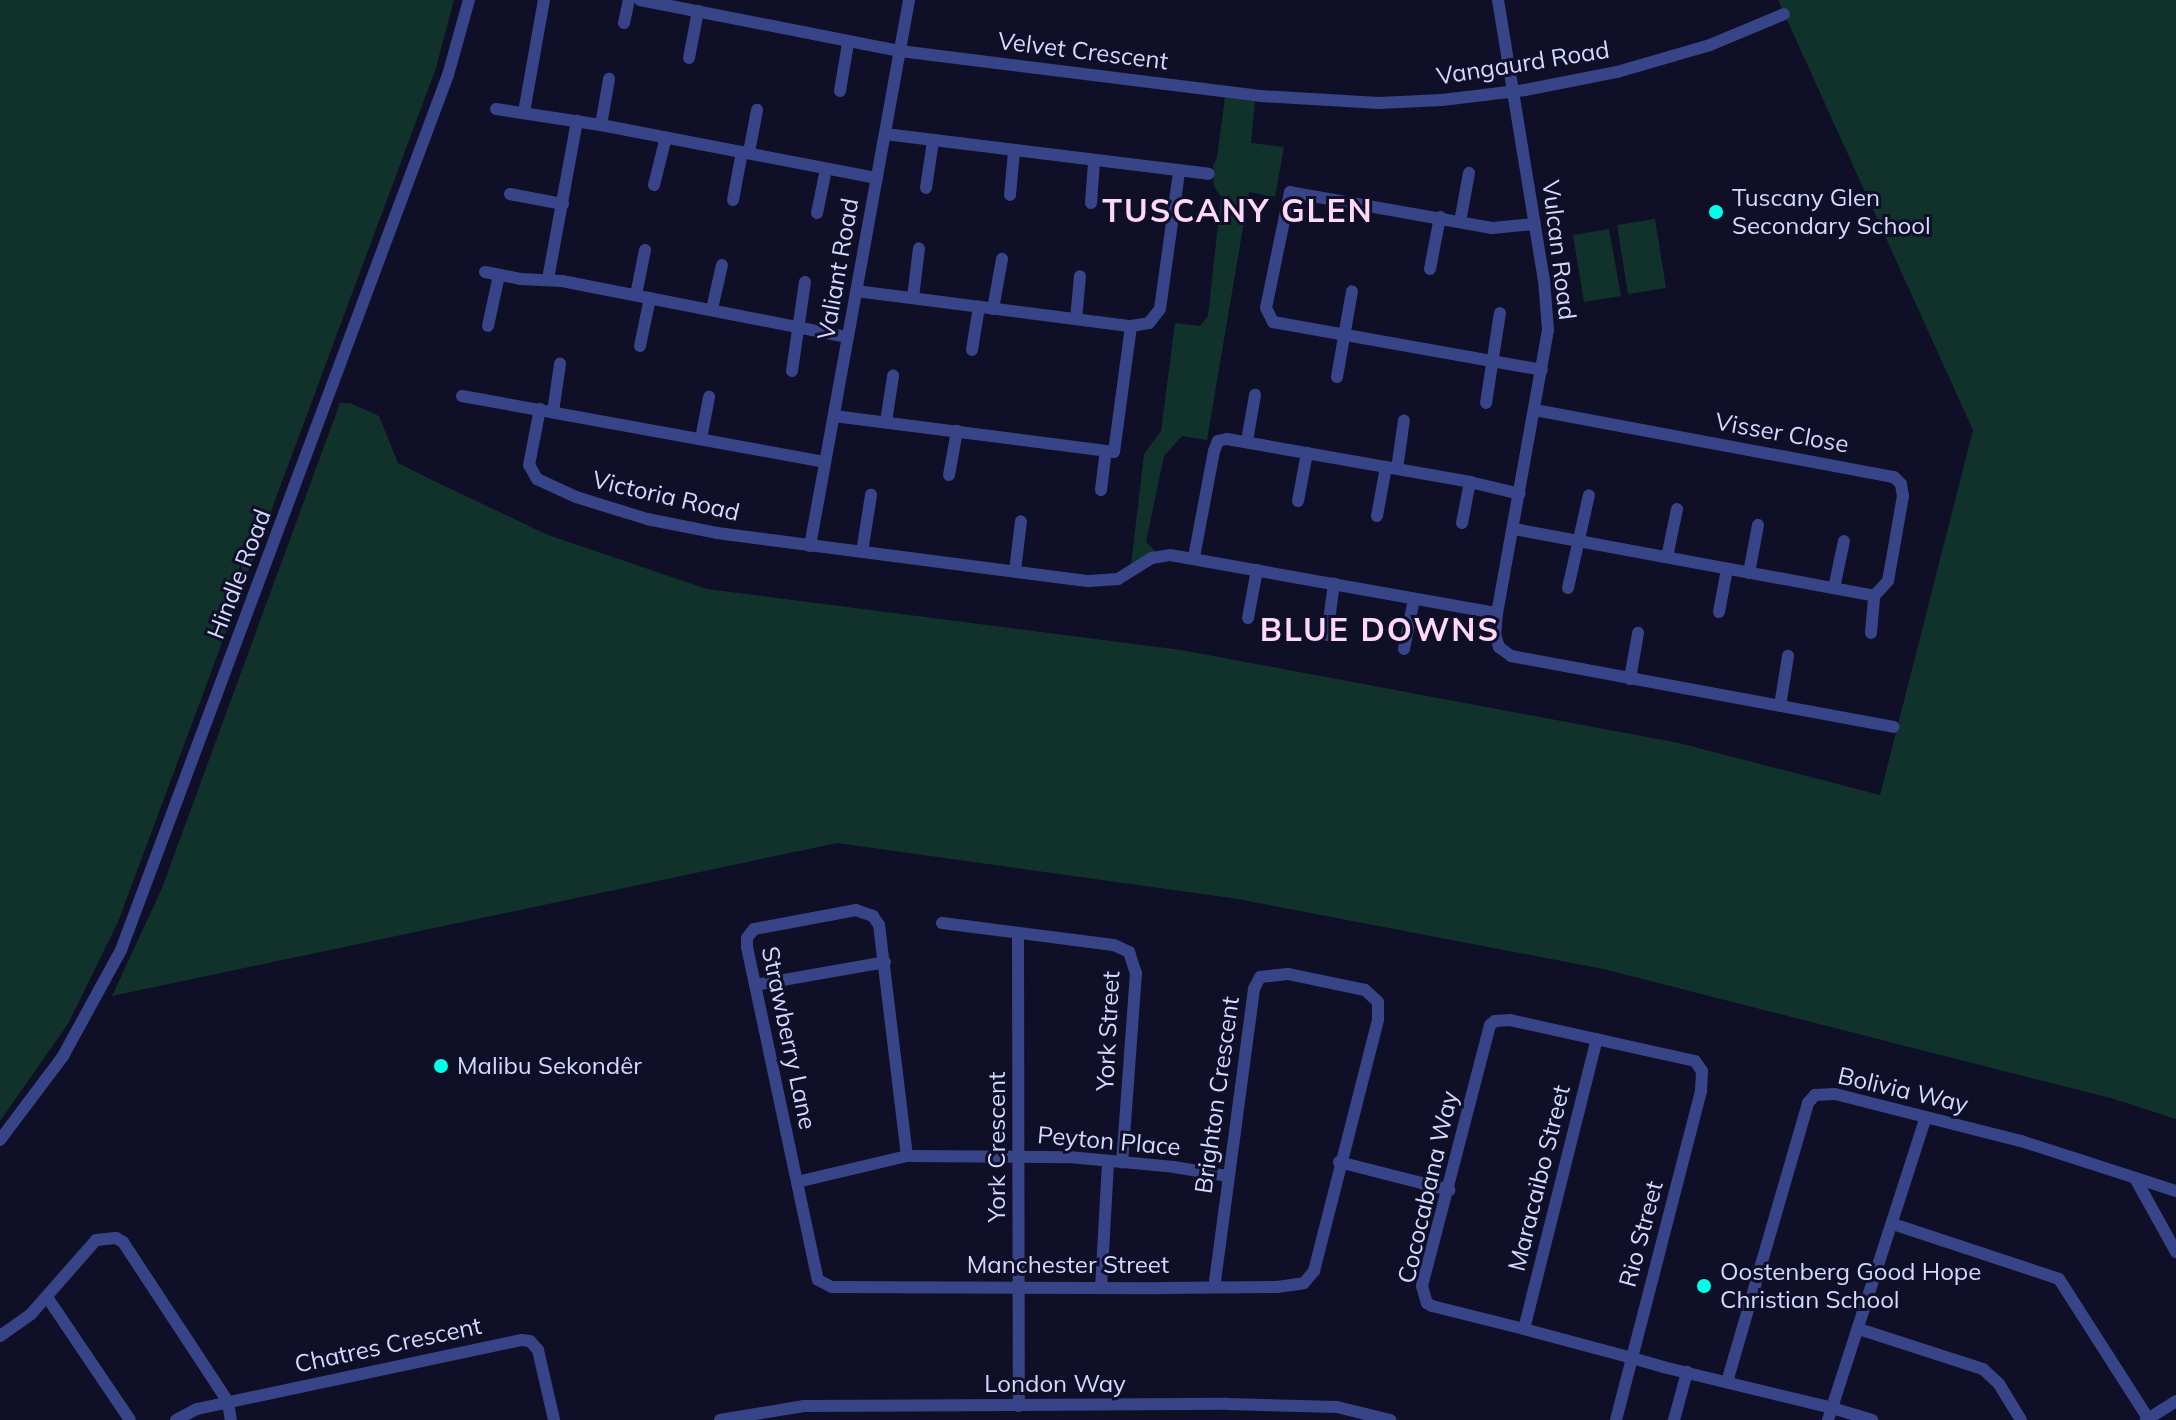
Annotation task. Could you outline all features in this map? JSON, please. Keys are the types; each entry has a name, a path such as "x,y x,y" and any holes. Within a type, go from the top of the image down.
{"street":[{"name":"Hindle Road","path":"0,1140 63,1056 121,950 448,75 469,0"},
{"path":"524,112 544,0"},
{"path":"624,23 629,0"},
{"name":"Velvet Crescent","path":"640,0 848,43 1260,96"},
{"name":"Valiant Road","path":"810,546 909,0"},
{"name":"Vulcan Road","path":"1498,0 1548,310 1542,370 1495,634 1499,647 1511,656 1630,679"},
{"path":"689,58 698,11"},
{"name":"Vangaurd Road","path":"1260,96 1379,103 1442,100 1513,91 1617,72 1671,57 1784,14"},
{"path":"840,91 848,43"},
{"path":"601,125 609,79"},
{"path":"496,109 601,125 877,178"},
{"path":"733,200 757,110"},
{"path":"548,279 577,121"},
{"path":"885,134 1209,174"},
{"path":"654,185 666,137"},
{"path":"926,188 933,141"},
{"path":"1010,195 1014,152"},
{"path":"1091,203 1094,162"},
{"path":"817,213 826,169"},
{"path":"856,291 1131,326 1149,323 1160,309 1179,172"},
{"path":"1460,222 1469,173"},
{"path":"1535,224 1501,229 1290,192 1266,313 1273,322 1542,370"},
{"path":"510,194 563,204"},
{"path":"1430,269 1440,217"},
{"path":"913,298 919,248"},
{"path":"636,295 645,250"},
{"path":"993,309 1002,259"},
{"path":"712,309 722,265"},
{"path":"485,272 548,279 848,337"},
{"path":"488,326 499,275"},
{"path":"1076,319 1080,276"},
{"path":"792,371 805,282"},
{"path":"1337,377 1352,291"},
{"path":"640,346 650,298"},
{"path":"972,350 979,307"},
{"path":"1486,403 1500,313"},
{"path":"834,416 1114,452 1131,326"},
{"path":"546,411 560,364"},
{"path":"886,422 893,376"},
{"path":"1247,441 1255,395"},
{"path":"462,396 824,462"},
{"path":"701,439 709,397"},
{"name":"Visser Close","path":"1535,410 1894,477 1901,484 1903,496 1888,581 1874,596 1871,633"},
{"name":"Victoria Road","path":"546,411 529,465 537,479 549,487 647,519 810,546 1105,581 1125,577 1152,558 1170,555 1194,557 1497,613"},
{"path":"1377,516 1404,420"},
{"path":"949,475 957,431"},
{"path":"1194,557 1218,441 1247,441 1520,494"},
{"path":"1101,490 1106,452"},
{"path":"1298,501 1307,453"},
{"path":"1462,523 1470,482"},
{"path":"862,552 871,495"},
{"path":"1568,588 1589,495"},
{"path":"1667,557 1677,509"},
{"path":"1015,571 1021,521"},
{"path":"1749,573 1758,525"},
{"path":"1514,529 1874,596"},
{"path":"1834,588 1844,541"},
{"path":"1719,612 1727,569"},
{"path":"1248,618 1257,570"},
{"path":"1327,635 1334,583"},
{"path":"1404,649 1414,599"},
{"path":"1638,633 1630,679 1893,727"},
{"path":"1780,706 1788,656"},
{"name":"Strawberry Lane","path":"818,1280 747,947 747,938 754,929 836,911 856,910 873,916 879,925 885,962 907,1156"},
{"name":"York Street","path":"942,923 1114,945 1129,952 1134,959 1122,1162"},
{"name":"York Crescent","path":"1018,935 1019,1406"},
{"path":"755,985 885,962"},
{"name":"Brighton Crescent","path":"1214,1287 1254,989 1260,977 1270,973 1365,990 1378,1002 1378,1019 1339,1162 1314,1271"},
{"name":"Cococabana Way","path":"1695,1061 1504,1019 1490,1025 1422,1286 1427,1303 1727,1382 1830,1414 1872,1420"},
{"name":"Maracaibo Street","path":"1524,1329 1597,1039"},
{"name":"Rio Street","path":"1616,1420 1701,1091 1702,1071 1695,1061"},
{"name":"Bolivia Way","path":"1727,1382 1808,1103 1815,1095 1826,1093 2021,1141 2176,1191"},
{"path":"1830,1414 1926,1117"},
{"name":"Peyton Place","path":"797,1182 907,1156 1020,1156 1108,1161 1228,1176"},
{"path":"1101,1288 1108,1161"},
{"path":"1339,1162 1449,1190"},
{"path":"2135,1178 2176,1252"},
{"path":"1893,1224 2059,1279 2147,1419 2176,1401"},
{"path":"0,1336 31,1314 96,1240 111,1237 123,1242 228,1402 231,1420"},
{"name":"Manchester Street","path":"818,1280 832,1287 1297,1286 1314,1271"},
{"path":"47,1297 130,1420"},
{"path":"1859,1329 1983,1369 1999,1384 2021,1420"},
{"name":"Chatres Crescent","path":"176,1420 197,1409 527,1340 538,1350 554,1420"},
{"path":"1674,1420 1687,1372"},
{"path":"1092,1420 1093,1405"},
{"name":"London Way","path":"720,1420 785,1414 1093,1405 1316,1406 1390,1420"}],"green space":[{"path":"0,0 454,0 436,68 118,922 68,1024 0,1121"},
{"path":"1778,0 2176,0 2176,1119 2114,1099 1603,969 1238,899 837,843 112,996 162,888 340,403 350,403 379,416 398,463 548,535 707,589 1181,650 1679,743 1880,795 1973,430"},
{"path":"1225,97 1255,101 1251,143 1284,147 1275,197 1249,192 1207,440 1182,436 1164,456 1146,542 1155,551 1131,565 1144,454 1161,431 1175,323 1200,326 1208,316 1221,197 1214,186 1213,166 1217,158"},
{"path":"1655,219 1666,288 1628,294 1617,225"},
{"path":"1609,229 1621,296 1584,302 1573,235"}],"place":[{"name":"Tuscany Glen Secondary School","path":"1716,212"},
{"name":"Malibu Sekondêr","path":"441,1066"},
{"name":"Oostenberg Good Hope Christian School","path":"1704,1286"}],"district":[{"name":"TUSCANY GLEN","path":"1238,210"},
{"name":"BLUE DOWNS","path":"1380,629"}]}
